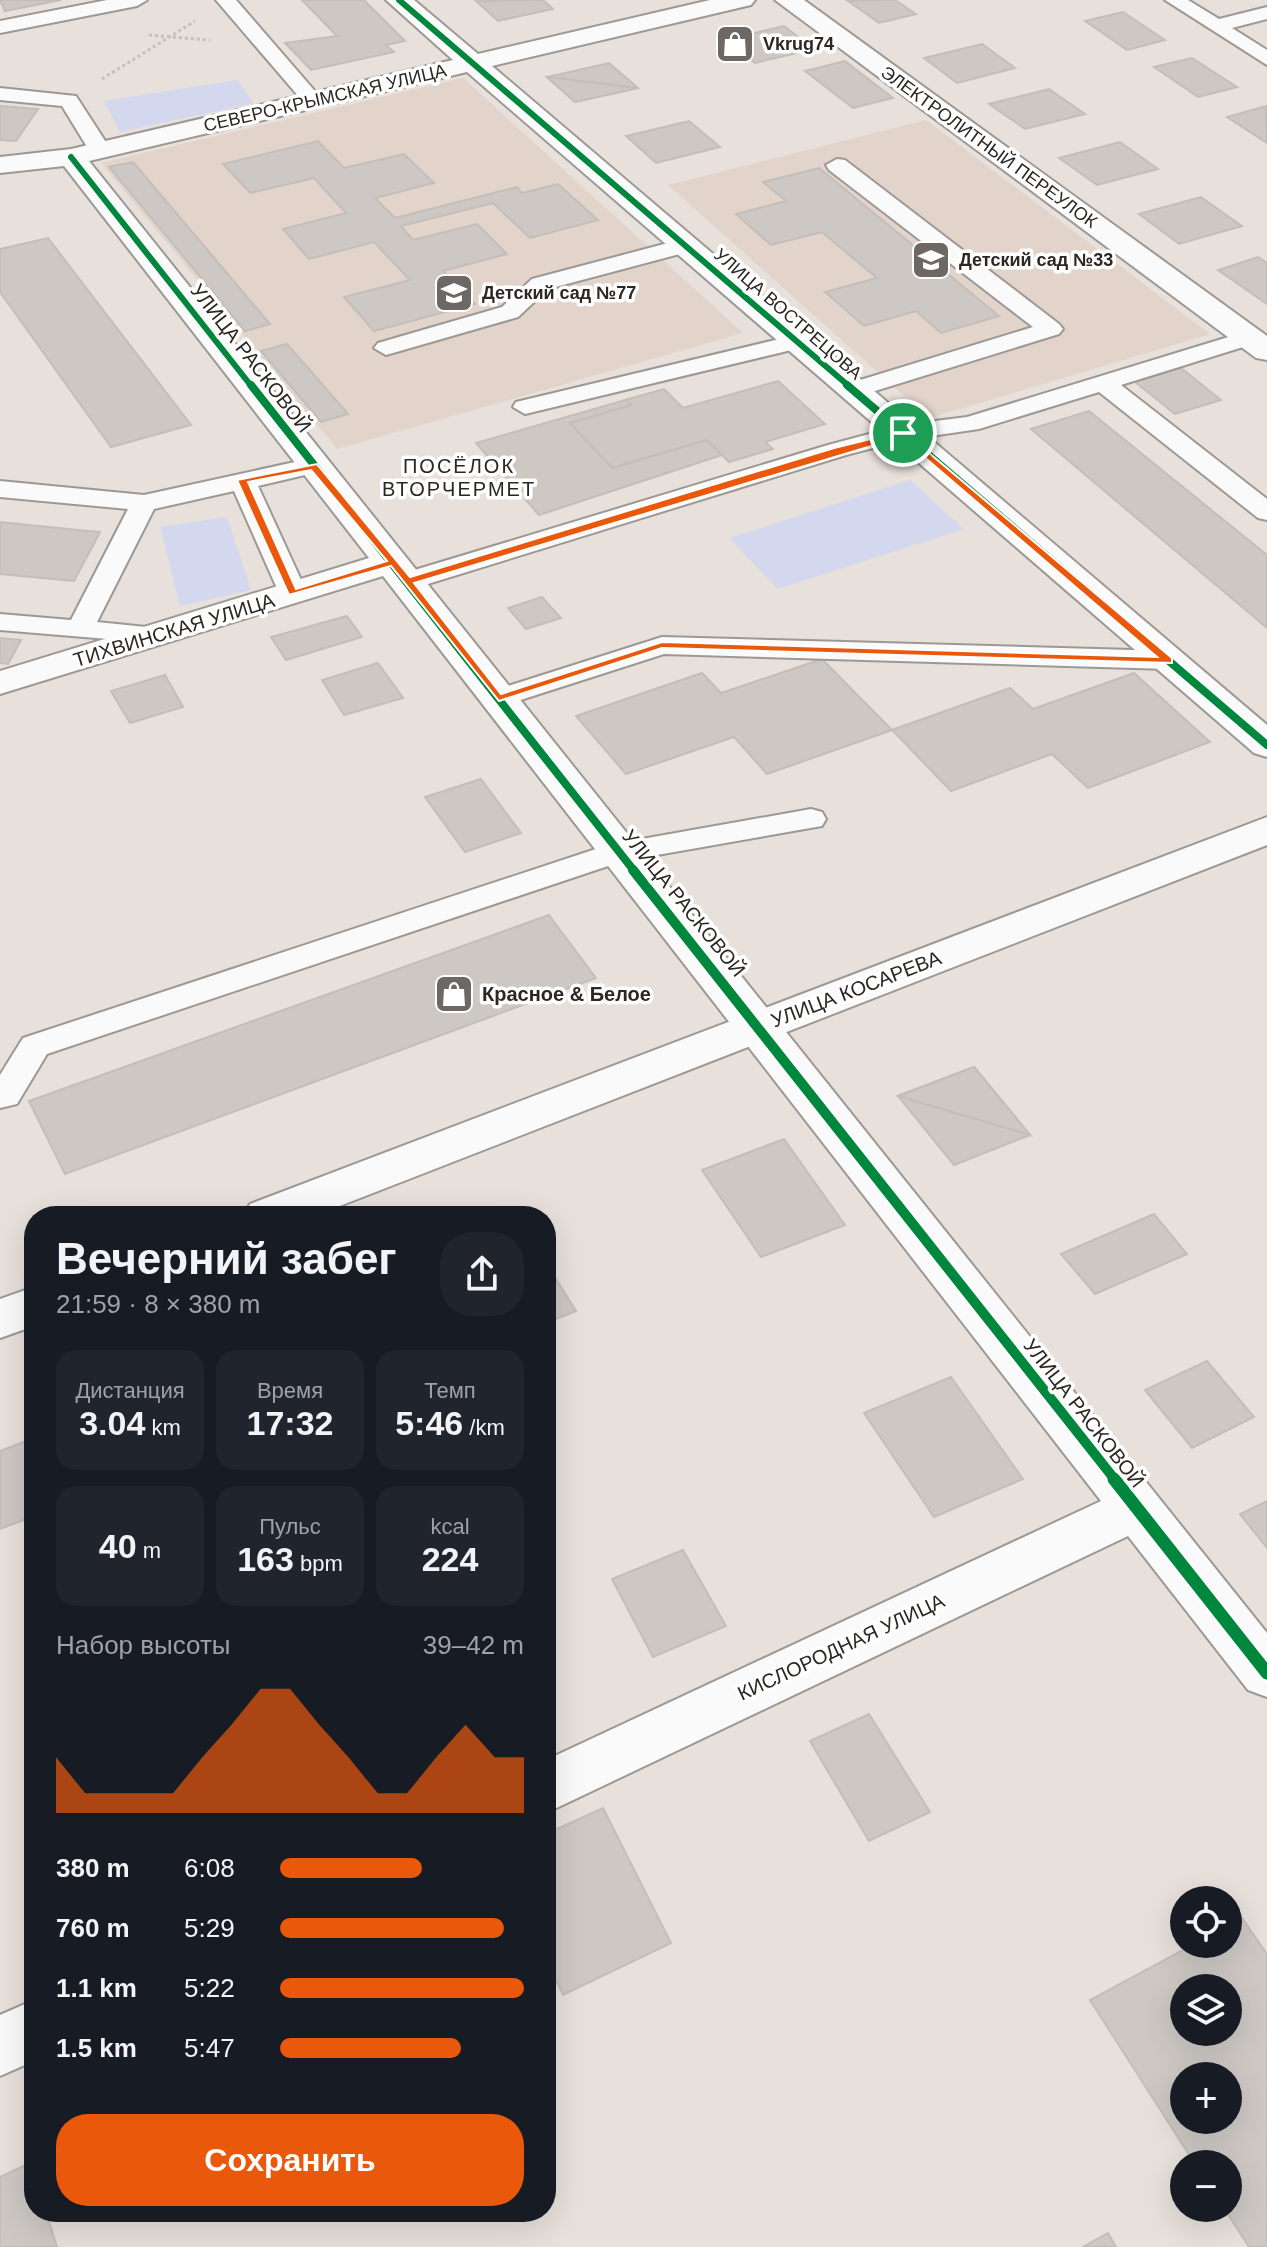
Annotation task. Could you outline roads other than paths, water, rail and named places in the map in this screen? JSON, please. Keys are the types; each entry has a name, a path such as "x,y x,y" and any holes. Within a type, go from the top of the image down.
{"street":[{"name":"УЛИЦА ВОСТРЕЦОВА","path":"399,0 1267,745"},
{"name":"СЕВЕРО-КРЫМСКАЯ УЛИЦА","path":"0,165 86,154 742,0"},
{"name":"ЭЛЕКТРОЛИТНЫЙ ПЕРЕУЛОК","path":"788,0 1258,344"},
{"name":"УЛИЦА РАСКОВОЙ","path":"86,154 313,466 401,572 619,852 760,1026 810,1097 1267,1673"},
{"name":"ТИХВИНСКАЯ УЛИЦА","path":"0,683 293,593 401,572"},
{"name":"УЛИЦА КОСАРЕВА","path":"292,1206 1267,830"},
{"path":"0,1319 24,1310"},
{"name":"КИСЛОРОДНАЯ УЛИЦА","path":"556,1782 1136,1508"},
{"path":"0,2046 24,2035"}],"lane":[{"path":"0,27 137,0"},
{"path":"1175,0 1267,59"},
{"path":"226,1 313,101"},
{"path":"1216,26 1267,13"},
{"path":"0,94 69,100 86,154"},
{"path":"837,165 1051,329 853,390"},
{"path":"386,348 510,312 540,284 683,246"},
{"path":"525,407 796,342"},
{"path":"401,572 837,450 903,433 970,424 1103,383 1258,344"},
{"path":"1103,383 1267,512"},
{"path":"0,489 144,503 313,466"},
{"path":"242,480 293,593"},
{"path":"80,629 144,503"},
{"path":"0,622 156,635"},
{"path":"499,698 662,645 1168,660"},
{"path":"0,1096 5,1095 35,1046 619,852 811,819"}],"place":[{"name":"Vkrug74","path":"735,44"},
{"name":"Детский сад №33","path":"931,260"},
{"name":"Детский сад №77","path":"454,293"},
{"name":"Красное & Белое","path":"454,994"}],"district":[{"name":"ПОСЁЛОК ВТОРЧЕРМЕТ","path":"459,478"}]}
